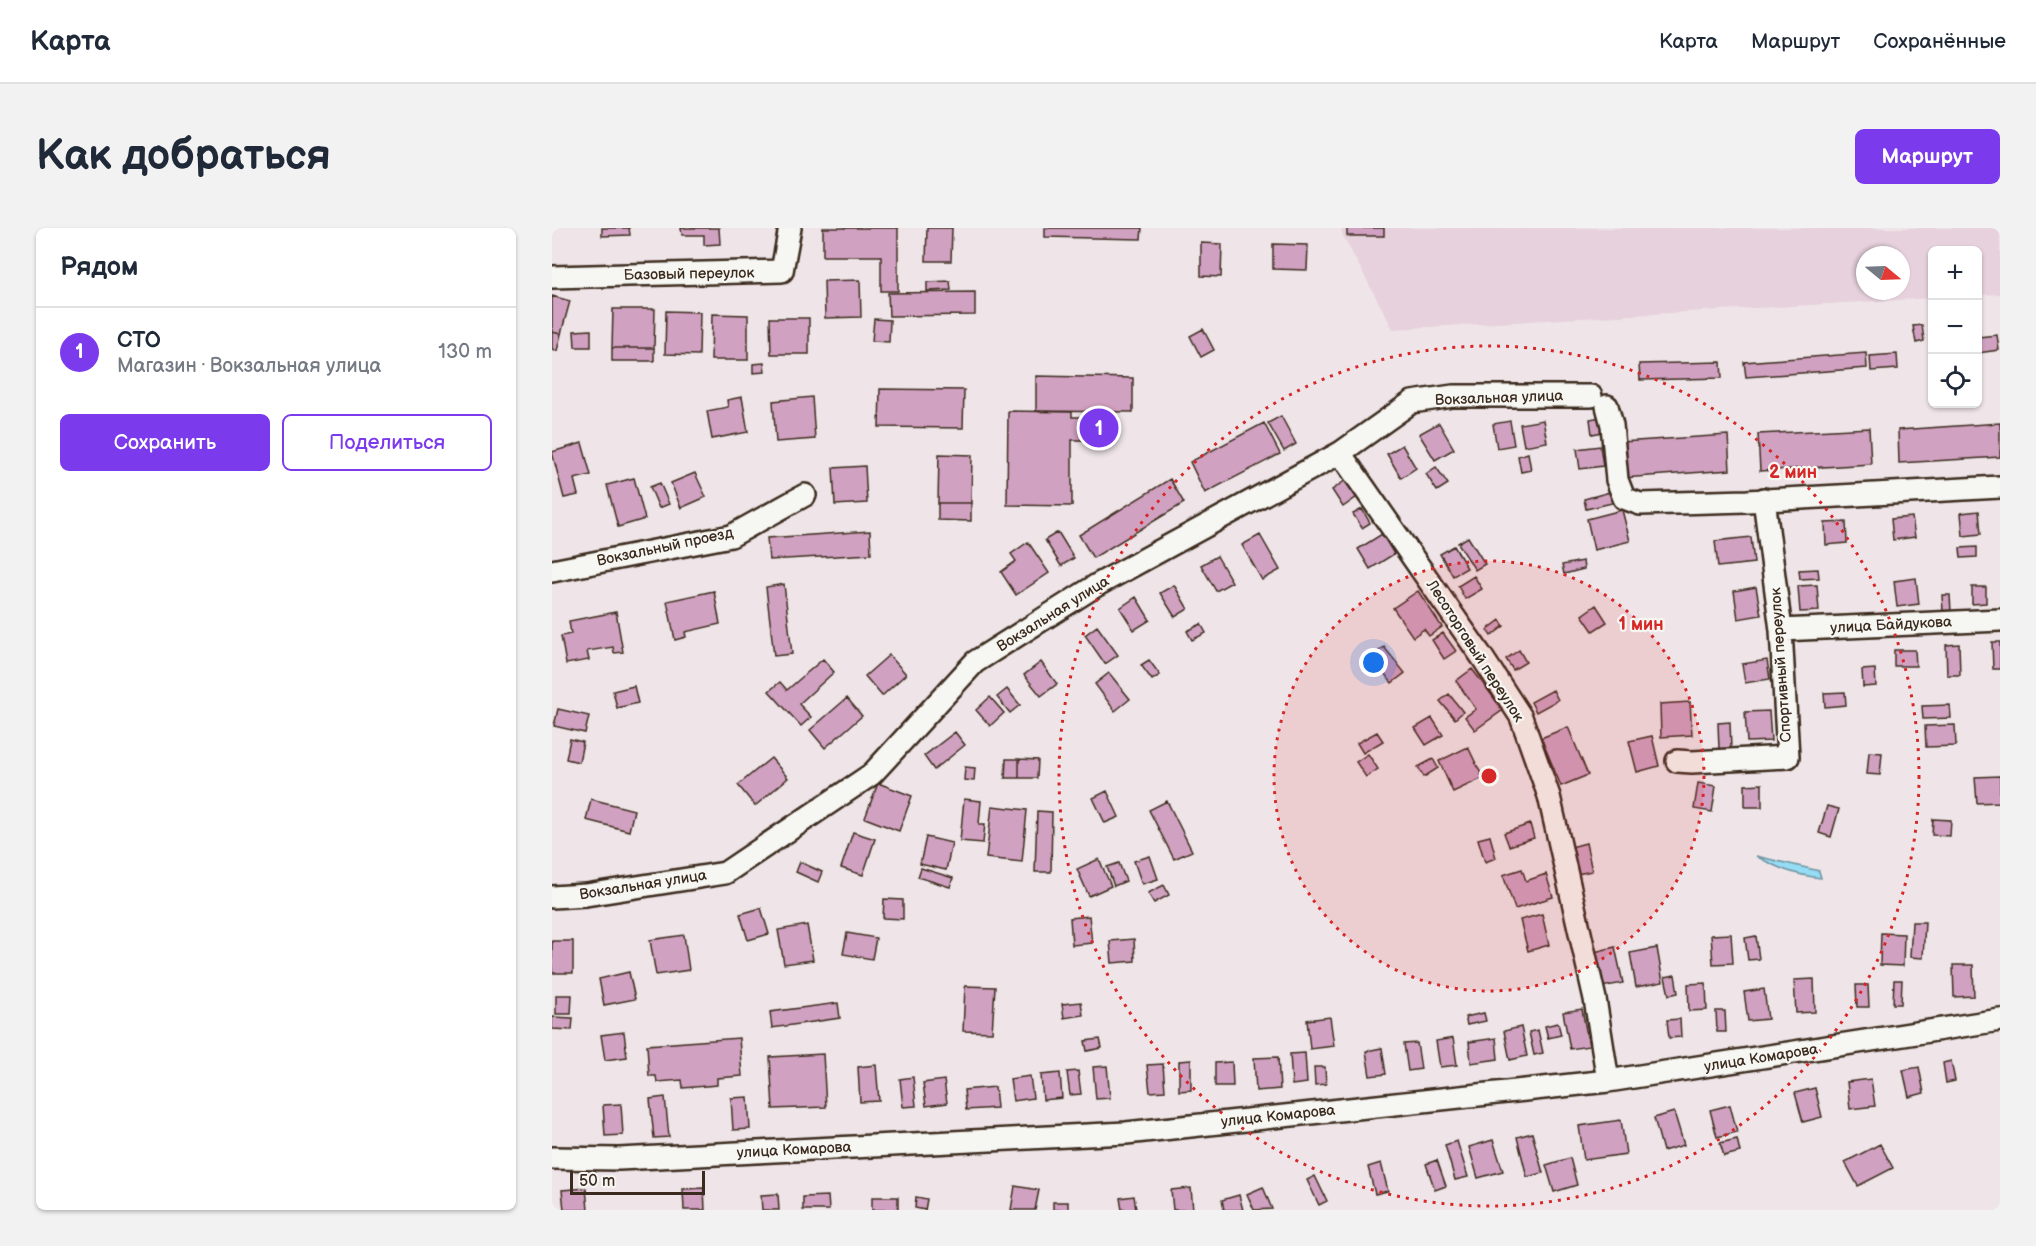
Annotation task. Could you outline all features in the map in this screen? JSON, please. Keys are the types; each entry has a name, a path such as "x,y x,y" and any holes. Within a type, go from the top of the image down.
{"street":[{"name":"Базовый переулок","path":"552,277 782,271 790,228"},
{"name":"Вокзальная улица","path":"552,897 586,895 725,873 872,774 975,662 1097,585 1340,453 1412,402 1453,396 1599,401 1612,425 1617,480 1624,498 1640,504 2000,487"},
{"name":"Лесоторговый переулок","path":"1340,453 1521,717 1549,796 1595,999 1608,1081"},
{"name":"Вокзальный проезд","path":"552,571 731,536 805,495"},
{"name":"Спортивный переулок","path":"1677,761 1788,757 1782,630 1764,499"},
{"name":"улица Байдукова","path":"1782,630 2000,620"},
{"name":"улица Комарова","path":"552,1158 619,1160 1126,1132 1608,1081 2000,1020"}],"shaded area":[{"path":"1341,228 2000,228 2000,294 1982,295 1982,246 1928,246 1928,298 1910,299 1910,246 1856,246 1856,300 1897,300 1393,329 1343,236"}],"water":[{"path":"1756,856 1819,871 1821,878 1787,871"}],"building":[{"path":"602,228 629,228 630,235 602,236"},
{"path":"681,228 719,228 720,244 704,245 704,235 682,235"},
{"path":"823,228 898,228 898,291 881,291 881,256 823,256"},
{"path":"927,228 952,228 951,261 926,261"},
{"path":"1045,228 1142,228 1141,239 1045,237"},
{"path":"1347,228 1384,228 1384,236 1347,236"},
{"path":"1201,243 1222,244 1221,277 1201,276"},
{"path":"1273,244 1308,245 1307,270 1273,269"},
{"path":"860,280 861,317 825,318 824,281"},
{"path":"950,281 951,290 927,291 927,282"},
{"path":"975,292 975,315 889,316 888,293"},
{"path":"552,296 570,301 561,334 552,332"},
{"path":"613,309 655,309 654,348 612,348"},
{"path":"666,311 700,312 699,355 665,354"},
{"path":"712,314 748,315 748,360 711,360"},
{"path":"770,318 809,318 809,354 771,354"},
{"path":"874,319 890,320 889,342 872,341"},
{"path":"1922,325 1924,341 1916,343 1913,326"},
{"path":"1203,329 1214,350 1201,357 1190,336"},
{"path":"591,330 591,347 575,347 574,331"},
{"path":"552,332 561,334 557,351 552,349"},
{"path":"1997,335 1999,350 1982,352 1982,337"},
{"path":"612,348 654,348 654,361 612,361"},
{"path":"1866,353 1867,368 1746,377 1744,362"},
{"path":"1897,354 1898,369 1871,371 1870,356"},
{"path":"1721,362 1722,378 1640,380 1639,364"},
{"path":"764,363 765,372 753,373 753,364"},
{"path":"1036,376 1133,378 1133,412 1036,411"},
{"path":"880,389 964,390 963,428 879,427"},
{"path":"742,397 748,432 712,439 707,411 728,407 727,400"},
{"path":"812,397 815,439 776,442 773,401"},
{"path":"1008,411 1072,412 1072,417 1100,417 1100,440 1072,440 1072,506 1007,505"},
{"path":"1281,416 1296,444 1284,451 1268,423"},
{"path":"1601,417 1603,432 1592,434 1590,419"},
{"path":"1543,420 1547,442 1524,446 1520,424"},
{"path":"1510,421 1514,445 1497,448 1493,424"},
{"path":"1264,423 1280,454 1205,493 1190,462"},
{"path":"1439,423 1454,449 1435,460 1419,434"},
{"path":"2000,423 2000,457 1899,463 1898,430"},
{"path":"1869,428 1871,464 1760,471 1758,434"},
{"path":"1728,435 1730,470 1623,478 1621,442"},
{"path":"582,443 591,475 574,479 578,495 564,498 552,452"},
{"path":"1402,445 1416,468 1401,478 1387,454"},
{"path":"1600,446 1603,466 1580,469 1577,449"},
{"path":"1528,453 1531,470 1521,472 1518,456"},
{"path":"939,454 972,455 971,503 938,503"},
{"path":"865,466 867,503 835,505 833,468"},
{"path":"1436,467 1448,484 1437,491 1426,474"},
{"path":"695,473 706,497 681,508 671,483"},
{"path":"634,478 645,519 618,527 607,485"},
{"path":"1170,479 1184,503 1093,558 1079,535"},
{"path":"1346,480 1357,497 1343,507 1332,490"},
{"path":"660,483 669,504 659,508 650,487"},
{"path":"1610,492 1612,503 1586,509 1584,499"},
{"path":"938,503 971,503 971,521 938,520"},
{"path":"1362,509 1370,523 1362,528 1353,514"},
{"path":"1622,510 1630,541 1594,550 1587,519"},
{"path":"1979,511 1981,534 1963,536 1961,513"},
{"path":"1912,517 1915,537 1893,540 1891,519"},
{"path":"1846,522 1847,543 1826,545 1825,523"},
{"path":"870,531 871,554 769,560 767,538"},
{"path":"1058,532 1074,558 1061,566 1045,540"},
{"path":"1382,534 1394,554 1370,569 1358,549"},
{"path":"1260,535 1280,570 1262,580 1242,545"},
{"path":"1468,537 1485,564 1475,570 1458,543"},
{"path":"1751,537 1754,563 1718,567 1715,541"},
{"path":"1028,542 1049,573 1016,595 1001,572 1016,561 1011,554"},
{"path":"1454,546 1467,568 1453,576 1440,554"},
{"path":"1977,547 1977,557 1961,558 1960,548"},
{"path":"1217,556 1232,582 1216,591 1201,565"},
{"path":"1583,561 1584,569 1564,574 1562,565"},
{"path":"1818,569 1819,578 1800,579 1799,570"},
{"path":"1474,576 1482,589 1465,599 1458,586"},
{"path":"1916,578 1919,604 1897,607 1894,581"},
{"path":"784,584 792,654 774,656 766,587"},
{"path":"1174,585 1188,609 1175,617 1160,593"},
{"path":"1817,585 1819,611 1800,612 1798,586"},
{"path":"1756,587 1761,615 1738,619 1734,591"},
{"path":"1972,587 1986,587 1986,603 1972,604"},
{"path":"714,591 720,624 685,632 686,637 675,640 667,601"},
{"path":"1418,591 1442,627 1429,636 1424,629 1413,637 1393,608"},
{"path":"1942,595 1950,595 1951,612 1943,612"},
{"path":"1136,597 1150,620 1134,630 1120,608"},
{"path":"1596,605 1607,622 1593,631 1582,615"},
{"path":"616,612 623,652 614,653 613,647 587,651 589,660 566,664 561,636 571,634 569,621"},
{"path":"1500,620 1504,626 1491,636 1487,630"},
{"path":"1201,624 1206,633 1192,640 1187,631"},
{"path":"1097,626 1118,655 1105,664 1085,635"},
{"path":"1443,633 1456,651 1444,659 1432,640"},
{"path":"1992,642 2000,642 2000,669 1993,669"},
{"path":"1959,644 1960,675 1947,675 1946,645"},
{"path":"1384,647 1405,673 1392,683 1371,657"},
{"path":"1519,650 1526,662 1513,670 1506,659"},
{"path":"1894,650 1915,650 1916,666 1894,666"},
{"path":"889,655 906,674 882,696 865,676"},
{"path":"823,659 834,672 799,704 811,717 801,726 769,691 780,682 787,690"},
{"path":"1149,660 1160,675 1152,680 1141,665"},
{"path":"1767,660 1770,679 1745,683 1742,664"},
{"path":"1041,662 1057,684 1041,696 1024,675"},
{"path":"1472,669 1503,710 1475,730 1465,717 1476,709 1456,681"},
{"path":"1875,669 1876,686 1863,687 1862,670"},
{"path":"1109,673 1130,699 1115,711 1095,684"},
{"path":"634,686 638,703 617,708 613,691"},
{"path":"1007,689 1020,705 1010,713 997,697"},
{"path":"1553,690 1558,700 1536,712 1531,702"},
{"path":"1845,692 1846,705 1825,707 1824,693"},
{"path":"1449,694 1463,712 1455,719 1440,701"},
{"path":"990,697 1004,713 990,726 976,710"},
{"path":"847,698 862,716 825,748 810,730"},
{"path":"1690,702 1692,735 1661,737 1660,704"},
{"path":"1950,705 1951,718 1923,719 1922,706"},
{"path":"558,709 589,716 585,733 554,726"},
{"path":"1769,711 1771,741 1747,742 1745,712"},
{"path":"1432,718 1443,735 1426,745 1415,728"},
{"path":"1730,722 1731,748 1719,749 1718,723"},
{"path":"1955,725 1956,746 1926,747 1925,726"},
{"path":"1568,727 1588,775 1561,786 1541,738"},
{"path":"955,732 965,745 934,770 924,756"},
{"path":"1377,732 1383,741 1363,753 1357,743"},
{"path":"1652,736 1659,766 1637,772 1629,741"},
{"path":"570,739 583,742 579,762 566,759"},
{"path":"1468,747 1483,778 1453,792 1439,761"},
{"path":"1869,752 1882,753 1880,775 1867,774"},
{"path":"1368,754 1378,769 1366,777 1356,762"},
{"path":"771,758 788,778 755,806 738,785"},
{"path":"1006,759 1019,759 1019,778 1005,778"},
{"path":"1019,759 1038,760 1037,778 1019,778"},
{"path":"1433,759 1438,768 1424,777 1418,767"},
{"path":"965,767 975,768 974,781 964,780"},
{"path":"2000,776 2000,802 1977,803 1975,777"},
{"path":"878,783 912,796 899,831 865,818"},
{"path":"1698,783 1716,786 1712,812 1694,809"},
{"path":"1762,784 1762,807 1745,807 1745,785"},
{"path":"1107,791 1119,817 1105,823 1093,798"},
{"path":"591,799 634,810 629,831 586,820"},
{"path":"964,799 981,801 979,824 985,824 983,843 960,841"},
{"path":"1167,801 1192,851 1174,859 1149,810"},
{"path":"992,806 1027,810 1022,862 986,858"},
{"path":"1827,806 1839,809 1831,837 1819,833"},
{"path":"1037,811 1052,812 1051,872 1035,872"},
{"path":"1933,819 1951,820 1950,836 1932,835"},
{"path":"1530,824 1534,838 1509,846 1504,833"},
{"path":"853,832 875,839 863,875 841,868"},
{"path":"1490,836 1496,858 1485,862 1478,839"},
{"path":"926,837 952,843 946,870 920,864"},
{"path":"1586,843 1592,871 1577,874 1571,847"},
{"path":"1150,856 1158,879 1142,884 1134,861"},
{"path":"1099,859 1111,886 1089,896 1077,869"},
{"path":"800,862 822,872 818,882 796,872"},
{"path":"1119,863 1126,881 1114,886 1107,867"},
{"path":"921,868 953,878 950,887 918,877"},
{"path":"1522,869 1526,881 1546,874 1553,897 1515,909 1503,875"},
{"path":"1164,885 1169,895 1154,903 1148,893"},
{"path":"884,899 903,900 903,919 883,918"},
{"path":"761,908 769,934 748,940 740,914"},
{"path":"1542,914 1549,945 1528,951 1520,920"},
{"path":"1089,916 1092,943 1072,945 1070,918"},
{"path":"1912,922 1925,922 1923,958 1910,957"},
{"path":"807,925 813,960 784,964 778,930"},
{"path":"847,933 876,938 872,959 843,954"},
{"path":"1881,933 1904,934 1903,966 1880,965"},
{"path":"1731,934 1733,963 1713,964 1711,935"},
{"path":"684,935 689,970 656,975 650,940"},
{"path":"1756,936 1759,959 1748,960 1745,938"},
{"path":"1134,939 1135,961 1112,963 1110,941"},
{"path":"552,941 573,941 573,973 552,973"},
{"path":"1615,947 1623,983 1602,987 1594,952"},
{"path":"1657,948 1663,982 1636,987 1630,953"},
{"path":"1953,965 1973,965 1974,996 1954,997"},
{"path":"629,972 635,999 604,1005 599,979"},
{"path":"1675,975 1678,993 1669,995 1665,977"},
{"path":"1814,979 1815,1012 1796,1013 1794,980"},
{"path":"1894,980 1902,980 1901,1004 1893,1004"},
{"path":"1706,983 1707,1010 1689,1011 1688,984"},
{"path":"1856,985 1868,985 1869,1007 1857,1007"},
{"path":"965,986 995,987 992,1032 963,1031"},
{"path":"1764,989 1768,1019 1748,1021 1744,992"},
{"path":"556,995 572,995 571,1014 556,1014"},
{"path":"1081,1002 1083,1015 1064,1018 1062,1004"},
{"path":"838,1003 840,1018 772,1028 770,1012"},
{"path":"1582,1009 1589,1046 1570,1049 1563,1012"},
{"path":"1716,1011 1725,1011 1726,1032 1717,1032"},
{"path":"1484,1013 1486,1021 1467,1025 1465,1017"},
{"path":"552,1017 573,1018 572,1030 552,1029"},
{"path":"1330,1017 1334,1046 1310,1049 1307,1020"},
{"path":"1680,1019 1681,1037 1669,1038 1667,1020"},
{"path":"1558,1023 1561,1035 1548,1038 1545,1026"},
{"path":"1521,1027 1527,1056 1510,1060 1504,1031"},
{"path":"1538,1030 1543,1053 1534,1055 1529,1032"},
{"path":"624,1032 627,1057 605,1060 601,1035"},
{"path":"739,1038 742,1076 717,1078 717,1085 683,1088 682,1080 657,1082 656,1076 649,1076 647,1045"},
{"path":"1453,1038 1457,1065 1440,1067 1436,1041"},
{"path":"1496,1038 1498,1059 1471,1063 1469,1042"},
{"path":"1100,1039 1102,1048 1087,1051 1085,1041"},
{"path":"1417,1043 1421,1069 1408,1071 1404,1044"},
{"path":"1382,1048 1386,1074 1370,1076 1366,1051"},
{"path":"1305,1053 1307,1083 1292,1085 1290,1054"},
{"path":"823,1054 826,1107 773,1109 770,1057"},
{"path":"1278,1057 1280,1089 1256,1091 1254,1058"},
{"path":"1191,1060 1191,1090 1179,1091 1179,1061"},
{"path":"1951,1061 1955,1081 1946,1083 1943,1063"},
{"path":"1232,1062 1233,1086 1215,1086 1215,1063"},
{"path":"1163,1064 1165,1091 1150,1092 1147,1065"},
{"path":"876,1065 879,1101 860,1102 858,1067"},
{"path":"1107,1066 1110,1098 1096,1099 1093,1067"},
{"path":"1314,1067 1325,1067 1326,1084 1315,1085"},
{"path":"1919,1067 1924,1093 1909,1097 1903,1070"},
{"path":"1078,1071 1081,1094 1070,1095 1067,1072"},
{"path":"1060,1073 1062,1098 1043,1100 1041,1075"},
{"path":"1030,1076 1033,1098 1013,1101 1010,1079"},
{"path":"913,1077 916,1106 903,1107 900,1079"},
{"path":"1871,1079 1875,1106 1850,1109 1847,1082"},
{"path":"944,1080 947,1103 926,1106 923,1083"},
{"path":"995,1087 997,1108 966,1110 964,1090"},
{"path":"1815,1088 1822,1117 1803,1122 1795,1093"},
{"path":"665,1097 669,1137 654,1138 650,1099"},
{"path":"748,1097 750,1129 733,1130 731,1098"},
{"path":"621,1104 623,1135 605,1136 603,1105"},
{"path":"1730,1105 1737,1132 1717,1137 1710,1110"},
{"path":"1674,1112 1684,1145 1663,1151 1654,1118"},
{"path":"1621,1120 1626,1154 1584,1160 1579,1126"},
{"path":"1532,1133 1543,1173 1527,1177 1517,1137"},
{"path":"1737,1139 1740,1152 1724,1156 1720,1143"},
{"path":"1493,1140 1503,1171 1478,1178 1469,1147"},
{"path":"1457,1141 1468,1177 1455,1180 1445,1145"},
{"path":"1880,1144 1893,1168 1858,1186 1845,1162"},
{"path":"1570,1158 1577,1185 1554,1192 1546,1165"},
{"path":"1437,1160 1446,1186 1435,1190 1426,1164"},
{"path":"1381,1163 1388,1191 1375,1194 1368,1167"},
{"path":"1315,1176 1327,1201 1319,1205 1307,1180"},
{"path":"1015,1186 1039,1190 1035,1210 1011,1210"},
{"path":"1263,1187 1272,1209 1254,1210 1247,1194"},
{"path":"586,1188 588,1210 564,1210 562,1190"},
{"path":"704,1188 705,1210 684,1210 683,1189"},
{"path":"1191,1188 1193,1210 1173,1210 1171,1190"},
{"path":"778,1194 779,1210 762,1210 761,1195"},
{"path":"1239,1195 1243,1210 1224,1210 1222,1200"},
{"path":"828,1196 829,1210 803,1210 803,1197"},
{"path":"1134,1196 1136,1210 1122,1210 1120,1198"},
{"path":"872,1197 898,1197 898,1210 872,1210"},
{"path":"916,1197 927,1199 925,1210 915,1208"},
{"path":"1053,1202 1068,1202 1068,1210 1053,1210"}],"place":[{"name":"СТО","path":"1099,428"}]}
